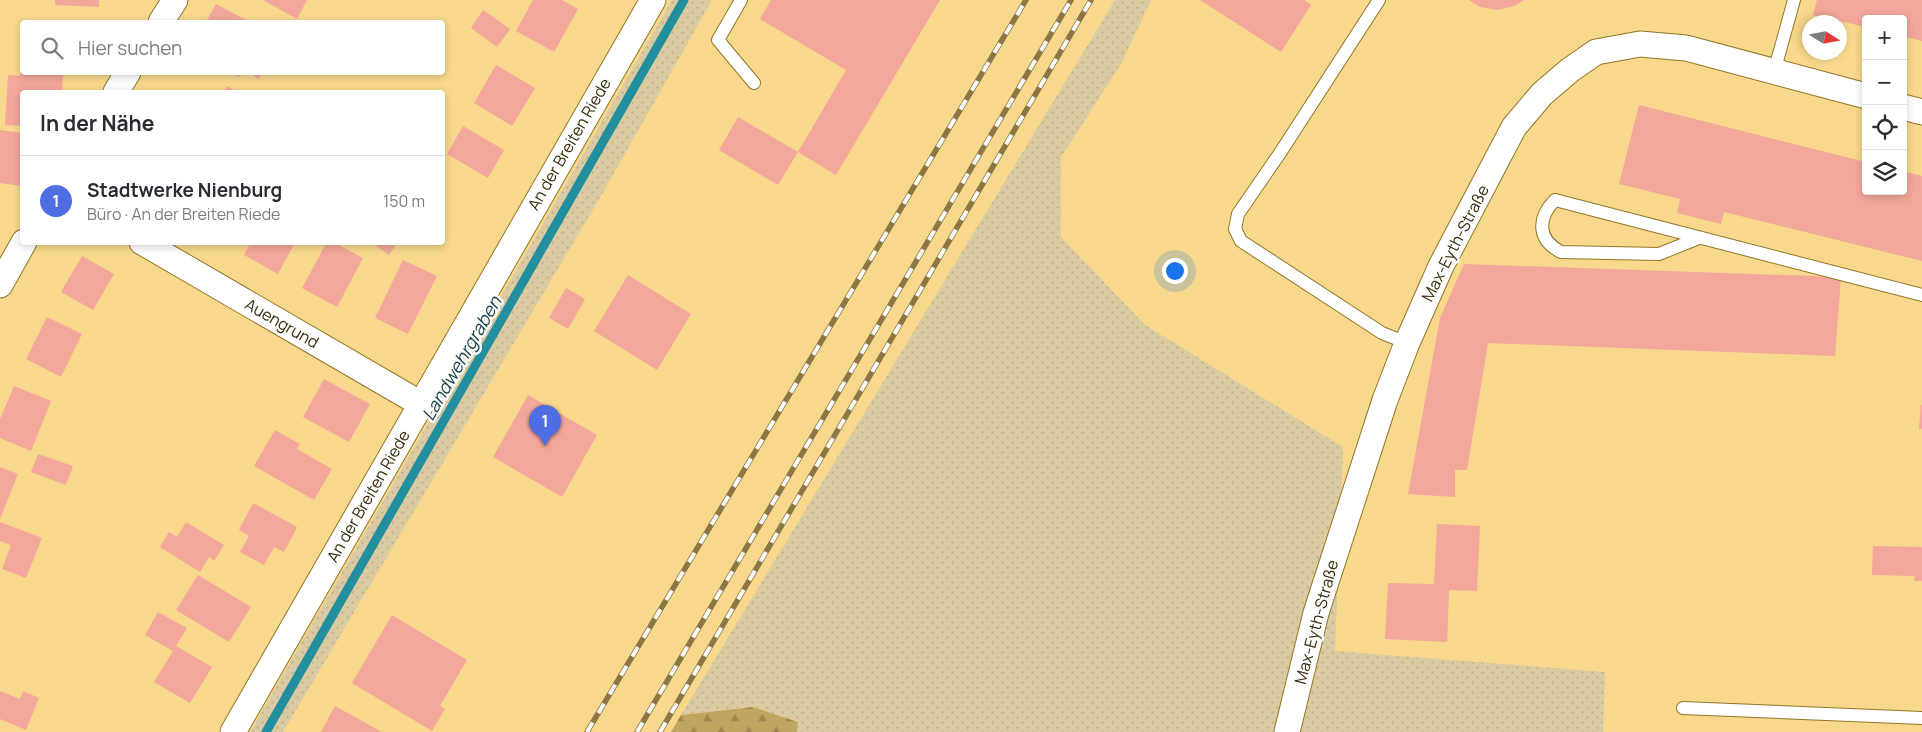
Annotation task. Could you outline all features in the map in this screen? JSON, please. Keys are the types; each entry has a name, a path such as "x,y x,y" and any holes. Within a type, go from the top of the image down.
{"street":[{"path":"162,20 175,0"},
{"name":"An der Breiten Riede","path":"234,732 653,0"},
{"name":"Max-Eyth-Straße","path":"1287,732 1316,613 1385,400 1407,343 1441,266 1514,127 1542,94 1570,70 1596,52 1640,44 1686,48 1862,95"},
{"path":"117,90 126,75"},
{"path":"1907,108 1922,112"},
{"path":"0,285 22,245"},
{"name":"Auengrund","path":"147,245 421,404"}],"lane":[{"path":"741,0 718,40 754,83"},
{"path":"1379,0 1280,153 1238,214 1235,229 1240,242 1382,333 1407,343"},
{"path":"1774,72 1794,0"},
{"path":"1700,238 1659,254 1561,252 1552,248 1545,238 1542,225 1545,210 1555,200 1922,295"},
{"path":"1683,708 1922,718"}],"shaded area":[{"path":"672,0 712,0 601,196 283,732 250,732"},
{"path":"1115,0 1151,0 1121,64 1061,157 1061,237 1145,325 1343,447 1335,651 1605,672 1603,732 797,732 798,722 753,707 681,715"}],"green space":[{"path":"753,707 798,722 797,732 671,732 681,715"}],"building":[{"path":"55,0 99,0 99,7 55,5"},
{"path":"263,0 307,0 297,19"},
{"path":"533,0 562,0 578,9 554,52 516,31"},
{"path":"771,0 940,0 836,175 798,152 846,70 760,19"},
{"path":"1200,0 1304,0 1311,5 1281,52"},
{"path":"1469,0 1524,0 1514,6 1497,10 1480,7"},
{"path":"1817,0 1922,0 1922,41 1907,37 1907,15 1862,15 1862,26 1847,23 1847,15 1813,15"},
{"path":"216,4 246,20 207,20"},
{"path":"483,10 510,29 497,47 471,28"},
{"path":"496,65 535,88 512,126 474,103"},
{"path":"8,75 63,75 62,90 20,90 20,126 5,125"},
{"path":"252,75 261,75 259,79"},
{"path":"227,86 234,90 225,90"},
{"path":"1639,105 1862,161 1862,195 1907,195 1907,172 1922,176 1922,261 1724,212 1721,224 1677,213 1680,199 1619,184"},
{"path":"738,117 798,152 778,185 719,150"},
{"path":"463,126 504,150 488,178 447,154"},
{"path":"0,130 20,133 20,186 0,183"},
{"path":"249,245 293,245 278,274 244,255"},
{"path":"325,245 339,245 363,258 337,307 302,288"},
{"path":"376,245 396,245 389,255"},
{"path":"82,256 114,274 93,310 61,292"},
{"path":"403,260 437,276 408,334 375,318"},
{"path":"1464,264 1841,277 1835,356 1488,343 1467,470 1455,470 1455,497 1408,494 1440,318"},
{"path":"628,275 691,314 657,370 594,331"},
{"path":"566,288 585,299 568,329 549,318"},
{"path":"47,317 82,334 61,377 26,359"},
{"path":"324,379 370,404 349,442 303,417"},
{"path":"14,386 51,401 31,451 0,438 0,419"},
{"path":"528,395 597,435 562,497 493,457"},
{"path":"1921,405 1922,429 1919,429"},
{"path":"275,430 300,444 297,449 332,469 314,500 254,466"},
{"path":"38,454 73,466 66,485 31,472"},
{"path":"0,467 18,474 0,519"},
{"path":"253,503 297,527 284,552 274,547 264,565 240,552 249,536 239,530"},
{"path":"0,522 42,538 26,578 2,569 11,545 0,541"},
{"path":"186,522 224,545 214,561 209,557 200,572 160,547 169,532 177,537"},
{"path":"1437,524 1480,526 1477,591 1449,590 1447,642 1385,639 1388,583 1434,584"},
{"path":"1873,546 1922,547 1922,581 1914,581 1915,576 1872,575"},
{"path":"198,575 251,607 229,642 176,610"},
{"path":"158,612 187,628 176,646 212,667 190,703 154,682 173,651 145,635"},
{"path":"392,615 467,660 440,706 445,709 432,731 352,683"},
{"path":"0,691 20,699 23,691 39,698 26,730 0,719"},
{"path":"335,706 382,732 321,732"}],"waterway":[{"name":"Landwehrgraben","path":"266,732 684,0"}],"railway":[{"path":"587,732 1026,0"},
{"path":"637,732 1071,0"},
{"path":"660,732 1091,0"}],"place":[{"name":"Stadtwerke Nienburg","path":"545,446"}]}
